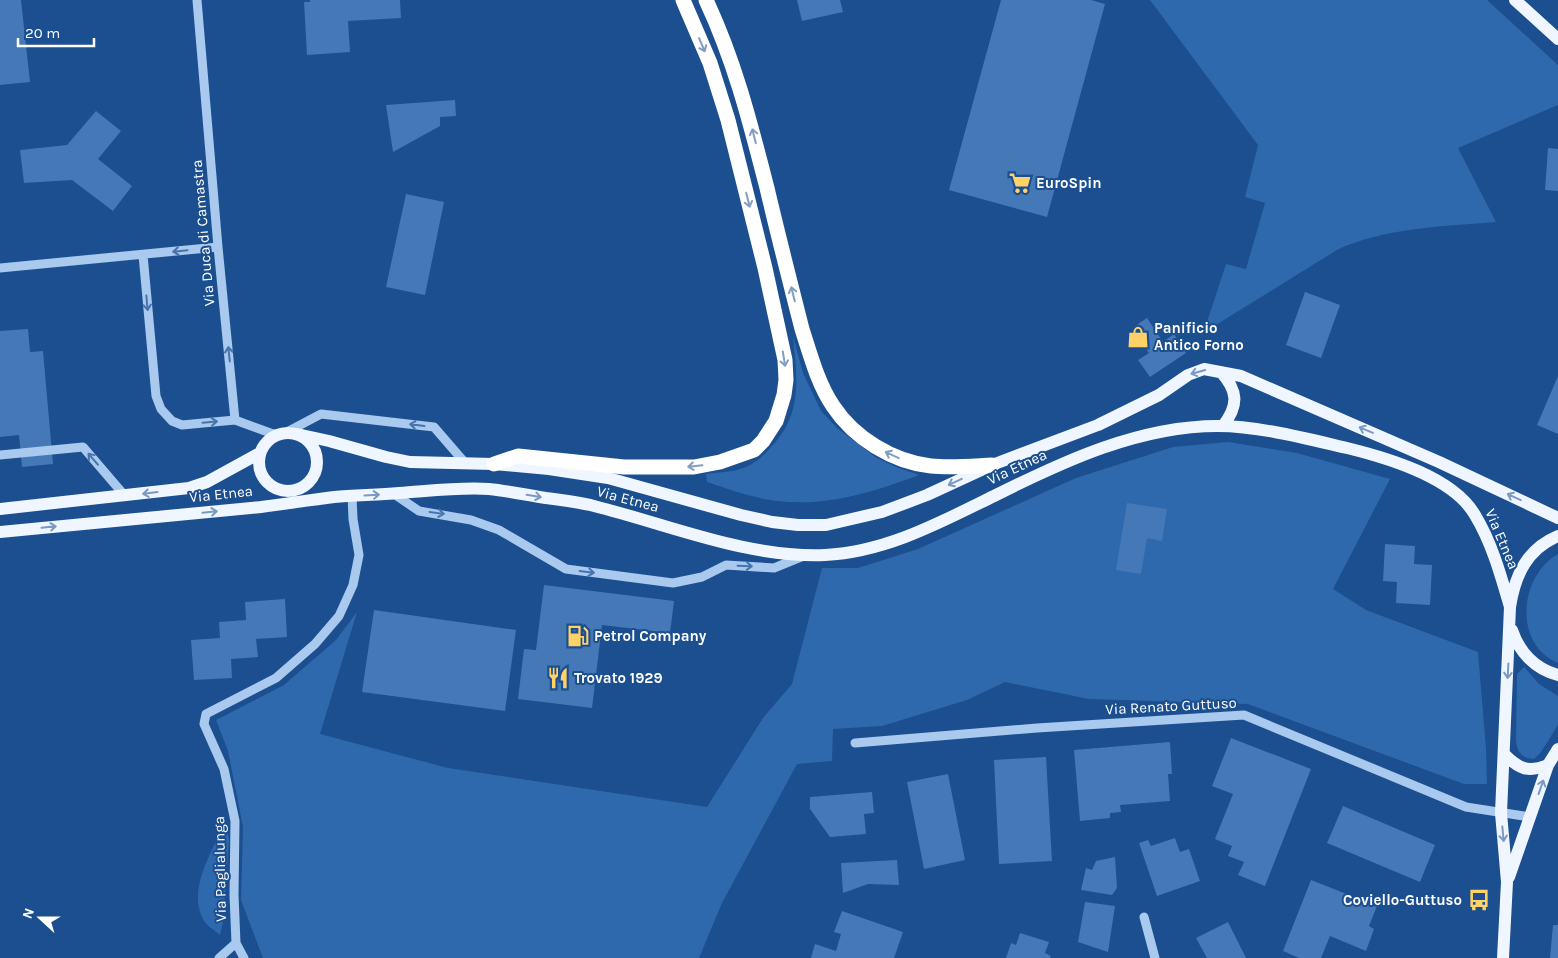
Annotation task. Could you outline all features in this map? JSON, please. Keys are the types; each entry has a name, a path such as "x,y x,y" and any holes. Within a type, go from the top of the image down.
{"highway":[{"path":"494,464 518,456 624,466 694,467 720,462 754,450 763,441 776,422 782,408 786,380 785,360 769,286 728,120 710,63 683,0"},
{"path":"706,0 721,32 737,75 802,329 812,360 832,405 844,421 859,434 893,456 931,466 992,465"}],"main road":[{"path":"1515,0 1558,39"},
{"name":"Via Etnea","path":"286,434 329,440 410,462 494,464 549,469 608,478 741,515 798,525 826,525 882,512 927,495 992,465 1098,425 1159,395 1188,375 1204,369 1241,376 1439,462 1558,518"},
{"path":"1221,372 1231,383 1235,398 1232,413 1223,426"},
{"name":"Via Etnea","path":"0,532 338,497 456,489 495,490 589,504 765,552 805,555 840,554 864,550 905,538 1034,477 1102,448 1169,430 1223,426 1303,438 1367,453 1410,469 1449,488 1463,498 1474,513 1492,551 1510,606"},
{"path":"264,506 291,491 310,482 315,474 317,456 314,447 308,440 286,434 266,442 260,453 260,469 267,482 273,487 291,491 338,497"},
{"name":"Via Etnea","path":"0,509 189,488 207,482 260,453"},
{"path":"1503,958 1507,882 1501,813 1510,606 1513,589 1519,573 1528,559 1538,548 1558,536"},
{"path":"1510,623 1523,653 1535,664 1558,675"},
{"path":"1507,882 1548,765 1558,749"},
{"path":"1504,754 1514,764 1524,769 1536,770 1548,765"}],"street":[{"name":"Via Duca di Camastra","path":"197,0 218,247 236,420"},
{"path":"0,268 218,247"},
{"path":"143,255 156,396 161,410 172,421 182,425 236,420 286,434 321,414 434,427 466,464"},
{"path":"0,455 83,447 125,496"},
{"path":"394,494 419,511 471,520 499,530 566,569 673,582 702,577 726,565 774,568 805,555"},
{"name":"Via Paglialunga","path":"244,958 236,943 234,895 235,821 224,770 204,724 206,714 276,678 315,644 339,616 353,585 359,556 352,519 352,496"},
{"name":"Via Renato Guttuso","path":"855,743 1037,728 1244,715 1466,807 1530,817"},
{"path":"1144,917 1155,958"},
{"path":"220,958 236,943"}],"shaded area":[{"path":"1150,0 1487,0 1558,65 1558,105 1458,148 1496,222 1415,229 1374,237 1355,243 1337,250 1211,328 1207,322 1226,264 1246,269 1265,203 1245,197 1258,145"},
{"path":"793,336 803,373 821,411 837,428 875,457 919,475 850,497 814,502 768,500 707,482 706,474 738,470 755,462 767,452 782,433 789,421 796,394"},
{"path":"1228,442 1297,453 1390,479 1333,589 1366,610 1478,652 1487,784 1464,784 1248,704 1089,699 1005,682 967,700 882,726 833,729 832,761 797,764 722,903 699,958 263,958 241,900 243,827 228,751 216,720 284,685 336,640 357,612 320,734 448,768 707,807 763,718 792,684 822,568 858,568 918,549 1076,478 1173,447"},
{"path":"1558,554 1558,663 1543,654 1534,641 1528,626 1526,610 1529,593 1535,578 1545,564"},
{"path":"1524,667 1539,684 1558,696 1558,725 1541,752 1534,759 1520,754 1516,740 1517,674"},
{"path":"225,822 229,840 223,922 220,935 203,919 198,895 204,870"}],"building":[{"path":"0,0 21,0 30,82 0,85"},
{"path":"310,0 400,0 401,18 348,21 350,52 307,55 304,2 310,2"},
{"path":"797,0 840,0 843,12 802,21"},
{"path":"1001,0 1091,0 1105,4 1047,217 949,190"},
{"path":"455,100 456,116 440,117 440,126 393,152 386,105"},
{"path":"96,111 121,131 98,159 132,186 113,211 72,180 24,183 20,150 67,145"},
{"path":"1548,148 1558,149 1558,191 1545,190"},
{"path":"406,194 444,202 425,295 386,287"},
{"path":"1305,292 1340,305 1321,358 1286,345"},
{"path":"1147,318 1163,342 1174,334 1186,353 1150,377 1138,360 1149,353 1132,328"},
{"path":"28,329 30,352 43,351 53,464 22,467 19,435 0,437 0,331"},
{"path":"1558,376 1558,434 1537,425"},
{"path":"1127,503 1167,509 1162,541 1147,538 1141,574 1116,570"},
{"path":"1385,544 1415,546 1414,564 1432,565 1430,605 1396,603 1397,582 1383,581"},
{"path":"544,585 674,601 670,633 602,625 592,708 518,699 524,649 536,650"},
{"path":"285,599 287,637 256,639 258,657 231,659 232,678 194,680 191,640 220,638 219,622 246,620 245,602"},
{"path":"374,610 516,630 505,711 362,692"},
{"path":"1231,738 1311,769 1265,886 1238,875 1244,862 1228,856 1232,846 1215,839 1233,794 1212,786"},
{"path":"1170,742 1172,774 1168,774 1170,801 1120,805 1121,812 1110,813 1110,818 1080,821 1074,750"},
{"path":"1046,757 1052,861 999,864 994,760"},
{"path":"948,774 965,860 924,869 907,782"},
{"path":"872,792 874,813 864,814 866,834 830,837 810,809 810,797"},
{"path":"1343,806 1435,845 1420,882 1327,843"},
{"path":"1175,838 1180,852 1189,849 1200,881 1157,896 1139,843 1148,840 1151,846"},
{"path":"1115,857 1117,888 1112,895 1081,890 1086,868 1092,870 1096,861"},
{"path":"897,860 899,885 868,884 843,893 841,863"},
{"path":"1311,880 1377,906 1369,926 1374,929 1366,951 1330,936 1321,958 1299,958 1283,951"},
{"path":"1085,902 1115,906 1108,952 1078,942"},
{"path":"842,911 903,932 894,958 811,958 815,944 836,951 841,934 834,932"},
{"path":"1228,922 1246,958 1207,958 1196,938"},
{"path":"1553,925 1558,925 1558,958 1550,958"},
{"path":"1020,933 1049,942 1045,953 1051,956 1050,958 1006,958 1011,943 1016,945"}],"place":[{"name":"EuroSpin","path":"1020,183"},
{"name":"Panificio Antico Forno","path":"1138,337"},
{"name":"Petrol Company","path":"578,636"},
{"name":"Trovato 1929","path":"558,678"},
{"name":"Coviello-Guttuso","path":"1479,900"}]}
